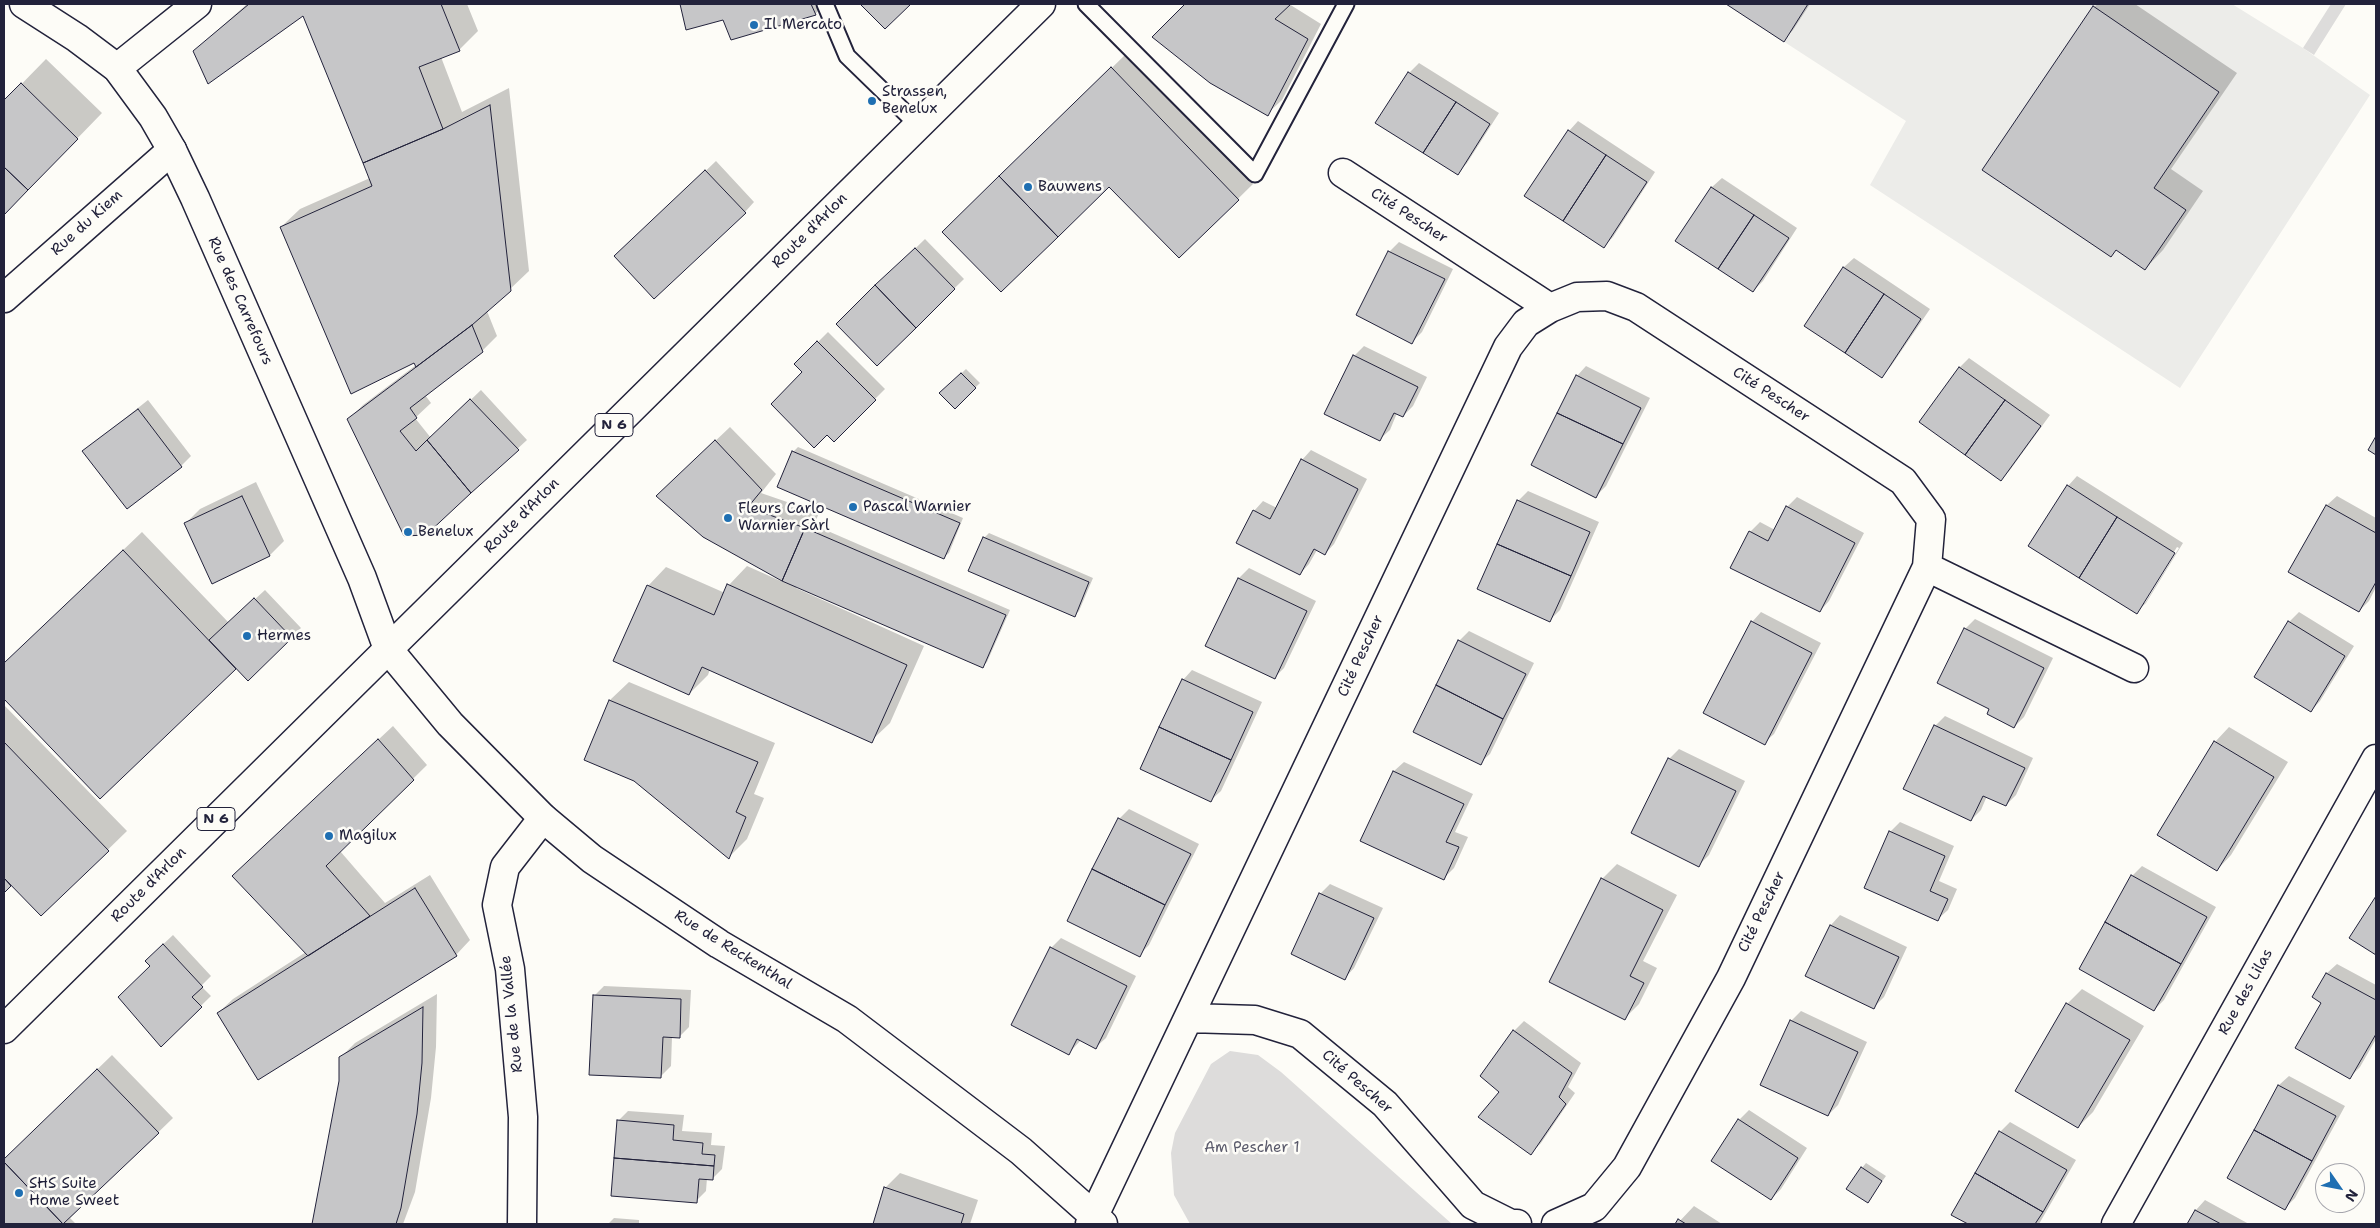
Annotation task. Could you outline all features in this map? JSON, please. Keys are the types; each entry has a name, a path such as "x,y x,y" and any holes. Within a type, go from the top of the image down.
{"street":[{"name":"Rue des Carrefours","path":"24,4 77,38 117,68 138,94 172,150 362,578 388,649"},
{"path":"117,68 197,4"},
{"name":"Route d'Arlon","path":"4,1029 1041,4"},
{"name":"Rue du Kiem","path":"4,298 172,150"},
{"name":"Cité Pescher","path":"1343,173 1550,308"},
{"name":"Cité Pescher","path":"1096,1221 1189,1018 1508,348 1526,323 1550,308 1577,297 1607,296 1636,306 1903,482 1931,520 1927,567 1731,978 1627,1167 1594,1208 1556,1224"},
{"path":"1927,567 2134,668"},
{"name":"Rue de Reckenthal","path":"388,649 450,724 543,818 592,859 703,934 848,1019 1021,1151 1096,1221"},
{"name":"Rue des Lilas","path":"2116,1224 2376,759"},
{"name":"Rue de la Vallée","path":"522,1224 522,1117 510,969 497,905 505,867 543,818"},
{"name":"Cité Pescher","path":"1189,1018 1255,1020 1300,1034 1385,1104 1473,1205 1511,1224 1517,1224"}],"lane":[{"path":"826,4 847,56 918,125"},
{"path":"1086,4 1255,174 1346,4"}],"shaded area":[{"path":"1726,4 2232,4 2303,48 2370,95 2180,388 1870,185 1906,121"}],"green space":[{"path":"2331,4 2346,4 2314,55 2303,48"},
{"name":"Am Pescher 1","path":"1230,1051 1258,1055 1281,1072 1452,1224 1190,1224 1174,1195 1171,1153 1175,1133 1211,1064"}],"building":[{"path":"249,4 441,4 460,51 419,67 443,129 363,163 303,16 208,84 193,51"},
{"name":"Il Mercato","path":"680,4 811,4 816,15 731,40 723,20 686,30"},
{"path":"860,4 911,4 885,29"},
{"path":"1185,4 1291,4 1275,19 1308,39 1268,116 1210,83 1152,37"},
{"path":"1726,4 1808,4 1784,42"},
{"path":"2093,6 2219,92 2154,188 2186,210 2145,270 2116,250 2111,257 1982,170"},
{"path":"1111,67 1239,200 1179,258 1109,187 1058,237 999,176"},
{"path":"1408,72 1456,102 1423,153 1375,123"},
{"path":"21,83 78,139 28,190 4,167 4,100"},
{"path":"1456,102 1490,124 1458,175 1423,153"},
{"path":"490,105 511,291 472,325 416,367 414,363 351,394 280,227 372,186 363,163 443,129"},
{"path":"1568,130 1606,155 1563,221 1524,196"},
{"path":"1606,155 1647,182 1604,248 1563,221"},
{"path":"4,167 28,190 4,215"},
{"path":"705,170 746,213 654,299 614,256"},
{"path":"999,176 1058,237 1001,292 942,232"},
{"path":"1711,187 1754,215 1718,269 1675,241"},
{"path":"1754,215 1789,238 1753,292 1718,269"},
{"path":"915,248 955,289 916,328 875,285"},
{"path":"1388,251 1445,279 1412,344 1356,315"},
{"path":"1843,267 1884,294 1845,353 1804,326"},
{"path":"875,285 916,328 877,366 836,324"},
{"path":"1884,294 1921,319 1882,378 1845,353"},
{"path":"472,325 483,352 410,408 417,418 400,431 416,451 427,440 471,493 426,535 404,536 347,419"},
{"path":"817,341 876,400 834,442 827,435 814,448 771,404 802,372 794,364"},
{"path":"1353,355 1418,387 1403,417 1394,413 1380,441 1324,414"},
{"path":"1959,367 2005,400 1965,455 1919,422"},
{"path":"961,373 976,388 955,409 939,393"},
{"path":"1576,375 1641,408 1623,444 1557,413"},
{"path":"470,399 519,450 471,493 427,440"},
{"path":"2005,400 2041,426 2001,481 1965,455"},
{"path":"138,409 182,467 127,509 82,451"},
{"path":"1557,413 1623,444 1596,498 1531,465"},
{"path":"2376,436 2376,455 2368,450"},
{"name":"Fleurs Carlo Warnier Sàrl","path":"715,440 762,490 748,507 805,528 782,581 703,537 656,496"},
{"path":"792,451 960,523 944,559 777,487"},
{"path":"1301,459 1358,489 1325,555 1314,549 1300,575 1236,543 1253,510 1270,519"},
{"path":"2067,485 2117,517 2079,578 2028,546"},
{"path":"242,496 270,556 212,584 184,523"},
{"path":"1517,500 1590,532 1571,576 1497,544"},
{"path":"2326,505 2376,533 2376,582 2359,612 2288,572"},
{"path":"1786,506 1855,543 1820,612 1730,568 1749,531 1768,541"},
{"path":"2117,517 2175,553 2137,614 2079,578"},
{"path":"805,528 1006,615 983,668 782,581"},
{"path":"983,537 1089,582 1075,617 968,571"},
{"path":"1497,544 1571,576 1550,622 1477,589"},
{"path":"123,550 236,669 100,799 4,699 4,663"},
{"path":"1238,578 1307,611 1275,679 1205,646"},
{"path":"727,584 907,665 872,743 702,667 689,695 613,661 647,585 714,615"},
{"path":"254,598 292,638 248,681 209,640"},
{"path":"1751,621 1812,653 1765,745 1703,713"},
{"path":"2288,621 2345,656 2311,712 2254,677"},
{"path":"1964,628 2044,668 2014,728 1987,714 1989,709 1937,683"},
{"path":"1458,640 1526,674 1503,719 1436,685"},
{"path":"1182,679 1253,712 1231,760 1159,727"},
{"path":"1436,685 1503,719 1481,765 1413,732"},
{"path":"609,700 758,762 736,812 746,817 729,859 634,781 584,760"},
{"path":"1934,725 2025,768 2006,806 1983,796 1971,821 1903,789"},
{"path":"1159,727 1231,760 1211,802 1140,769"},
{"path":"378,739 414,780 326,866 370,916 308,956 232,876"},
{"path":"2214,741 2274,777 2217,871 2157,835"},
{"path":"4,742 109,851 41,916 4,878"},
{"path":"1668,758 1736,791 1699,867 1631,833"},
{"path":"1393,771 1464,804 1446,842 1459,847 1444,880 1360,841"},
{"path":"1118,818 1191,854 1165,905 1092,869"},
{"path":"1889,831 1945,856 1930,891 1948,899 1938,921 1864,888"},
{"path":"1092,869 1165,905 1140,957 1067,921"},
{"path":"2131,875 2207,917 2181,964 2105,922"},
{"path":"4,878 11,886 4,893"},
{"path":"1601,878 1663,910 1630,976 1644,983 1625,1020 1549,982"},
{"path":"415,888 457,956 258,1080 217,1013"},
{"path":"1319,893 1374,918 1345,980 1291,954"},
{"path":"2376,896 2376,955 2349,938"},
{"path":"2105,922 2181,964 2154,1011 2079,969"},
{"path":"1830,925 1899,957 1874,1009 1805,976"},
{"path":"163,944 203,987 192,997 202,1007 161,1047 118,997 150,966 145,961"},
{"path":"1050,947 1127,986 1096,1049 1077,1039 1069,1055 1011,1025"},
{"path":"2326,973 2376,1000 2376,1034 2350,1079 2295,1048 2321,1003 2312,997"},
{"path":"593,995 681,999 680,1038 663,1037 661,1078 589,1075"},
{"path":"2066,1003 2130,1040 2078,1128 2015,1091"},
{"path":"423,1007 422,1063 417,1114 401,1208 396,1224 312,1224 339,1081 339,1057"},
{"path":"1790,1020 1858,1052 1828,1116 1760,1085"},
{"path":"1513,1030 1572,1073 1559,1097 1566,1104 1531,1155 1478,1117 1499,1092 1480,1076"},
{"path":"97,1069 159,1133 63,1224 4,1162 4,1159"},
{"path":"2278,1085 2336,1116 2312,1161 2254,1130"},
{"path":"1738,1119 1798,1158 1771,1200 1711,1161"},
{"path":"617,1120 674,1125 673,1140 703,1143 702,1154 715,1155 714,1166 614,1158"},
{"path":"2254,1130 2312,1161 2285,1210 2227,1178"},
{"path":"1999,1131 2067,1170 2043,1212 1975,1173"},
{"path":"614,1158 714,1166 713,1180 699,1179 697,1203 611,1196"},
{"name":"SHS Suite Home Sweet","path":"4,1162 63,1224 4,1224"},
{"path":"1861,1167 1882,1181 1868,1203 1846,1189"},
{"path":"1975,1173 2043,1212 2035,1224 1968,1224 1951,1215"},
{"path":"884,1187 964,1214 961,1224 873,1224"},
{"path":"2195,1210 2221,1224 2187,1224"},
{"path":"1678,1219 1686,1224 1675,1224"}],"place":[{"name":"Il Mercato","path":"754,25"},
{"name":"Strassen, Benelux","path":"872,101"},
{"name":"Bauwens","path":"1028,187"},
{"name":"Pascal Warnier","path":"853,507"},
{"name":"Fleurs Carlo Warnier Sàrl","path":"728,518"},
{"name":"Benelux","path":"408,532"},
{"name":"Hermes","path":"247,636"},
{"name":"Magilux","path":"329,836"},
{"name":"SHS Suite Home Sweet","path":"19,1193"}]}
